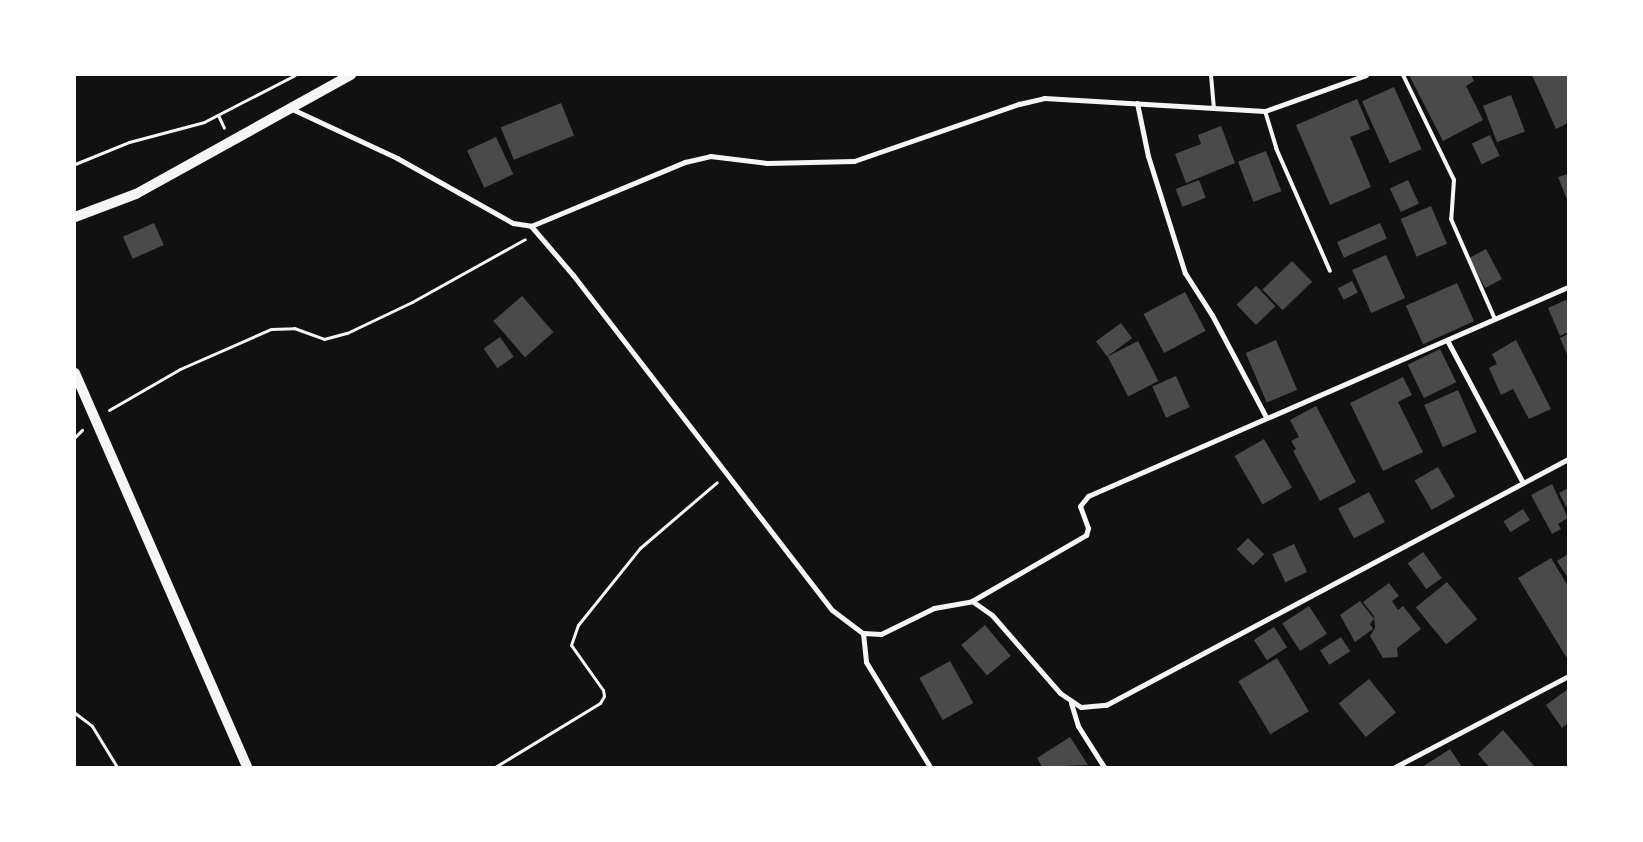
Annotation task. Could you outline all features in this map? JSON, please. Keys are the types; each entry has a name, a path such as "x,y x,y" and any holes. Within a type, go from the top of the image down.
{"main road":[{"path":"75,218 136,194 351,75"},
{"path":"75,373 247,767"}],"street":[{"path":"292,109 397,158 513,223 531,226 685,162 710,156 767,163 819,164 854,161 1020,104 1044,98 1265,111 1366,75"},
{"path":"1137,103 1148,156 1185,273 1212,315 1266,417"},
{"path":"531,226 573,275 811,587 832,610 863,633 881,634 934,608 972,601 1086,535 1088,528 1080,506 1088,496 1254,426 1266,417 1447,340 1494,317 1568,287"},
{"path":"1447,340 1522,483"},
{"path":"972,601 992,615 1071,703 1080,707 1106,705 1568,459"},
{"path":"863,633 866,662 930,767"},
{"path":"1395,767 1568,676"},
{"path":"1071,703 1078,726 1104,767"}],"lane":[{"path":"1211,75 1214,108"},
{"path":"1403,75 1454,180 1451,219 1494,317"},
{"path":"1265,111 1276,148 1330,271"}],"path":[{"path":"75,164 129,142 204,122 295,75"},
{"path":"75,437 94,418 180,369 271,329 294,328 324,338 347,333 497,257 536,232"},
{"path":"495,767 600,703 604,696 603,690 571,645 578,625 640,548 725,474"},
{"path":"75,713 92,726 117,767"}],"building":[{"path":"1409,75 1471,75 1474,81 1466,86 1483,120 1443,141"},
{"path":"1532,75 1568,75 1568,123 1556,129"},
{"path":"1394,87 1422,149 1390,163 1362,101"},
{"path":"1511,95 1525,131 1497,142 1483,106"},
{"path":"1357,99 1370,129 1350,137 1371,187 1330,205 1296,125"},
{"path":"561,103 574,135 514,160 501,127"},
{"path":"1221,126 1235,163 1186,183 1175,154 1201,144 1198,135"},
{"path":"1490,135 1500,156 1482,164 1472,143"},
{"path":"496,137 513,174 484,188 467,151"},
{"path":"1266,151 1281,191 1253,202 1238,162"},
{"path":"1568,174 1568,202 1558,177"},
{"path":"1199,180 1206,198 1182,207 1176,189"},
{"path":"1408,180 1419,204 1401,212 1390,188"},
{"path":"1431,206 1447,244 1417,257 1401,219"},
{"path":"154,223 164,245 133,259 123,237"},
{"path":"1380,223 1387,239 1344,258 1337,242"},
{"path":"1486,249 1502,279 1485,288 1469,258"},
{"path":"1386,255 1405,298 1371,313 1352,270"},
{"path":"1292,261 1312,282 1283,310 1263,289"},
{"path":"1352,281 1358,293 1344,300 1338,288"},
{"path":"1457,283 1474,321 1423,344 1406,306"},
{"path":"1256,286 1275,306 1256,325 1237,305"},
{"path":"1185,292 1206,331 1164,353 1144,314"},
{"path":"522,296 553,332 525,357 493,321"},
{"path":"1568,299 1568,332 1560,336 1548,308"},
{"path":"1121,323 1132,338 1107,357 1096,341"},
{"path":"1568,334 1568,357 1560,338"},
{"path":"500,337 514,357 497,368 484,348"},
{"path":"1276,340 1297,390 1267,403 1246,353"},
{"path":"1516,340 1551,409 1529,419 1513,389 1501,395 1489,368 1497,364 1492,354"},
{"path":"1138,341 1158,381 1128,397 1108,356"},
{"path":"1440,349 1456,382 1424,398 1408,365"},
{"path":"1176,376 1190,407 1166,418 1152,387"},
{"path":"1403,377 1412,395 1398,402 1423,452 1383,471 1350,403"},
{"path":"1458,390 1477,432 1443,447 1424,405"},
{"path":"1316,406 1356,482 1320,501 1293,451 1296,449 1291,441 1299,437 1290,420"},
{"path":"1264,439 1292,487 1263,504 1235,456"},
{"path":"1438,467 1455,496 1432,510 1415,480"},
{"path":"1552,484 1568,518 1558,524 1561,529 1552,534 1531,495"},
{"path":"1568,488 1568,510 1559,493"},
{"path":"1369,492 1385,522 1354,538 1338,508"},
{"path":"1523,509 1530,520 1510,532 1503,521"},
{"path":"1248,538 1264,554 1253,566 1237,549"},
{"path":"1294,544 1307,572 1285,582 1272,554"},
{"path":"1423,552 1442,578 1426,589 1408,563"},
{"path":"1568,554 1568,578 1557,561"},
{"path":"1551,558 1568,586 1568,660 1518,578"},
{"path":"1447,582 1477,619 1446,644 1416,607"},
{"path":"1389,583 1399,596 1392,601 1398,610 1403,606 1421,629 1397,648 1398,657 1383,658 1370,636 1375,628 1374,616 1363,602"},
{"path":"1360,601 1374,619 1370,624 1373,629 1355,642 1340,615"},
{"path":"1309,606 1327,634 1300,651 1282,623"},
{"path":"985,625 1011,656 987,676 961,645"},
{"path":"1274,627 1287,647 1267,660 1254,640"},
{"path":"1341,637 1350,651 1329,665 1320,651"},
{"path":"1277,658 1309,711 1270,734 1238,681"},
{"path":"950,661 973,703 943,720 919,678"},
{"path":"1369,679 1396,712 1366,737 1339,704"},
{"path":"1568,689 1568,723 1562,728 1546,705"},
{"path":"1503,730 1535,767 1489,767 1478,754"},
{"path":"1070,737 1088,765 1042,767 1037,758"},
{"path":"1450,749 1462,767 1422,767"}]}
